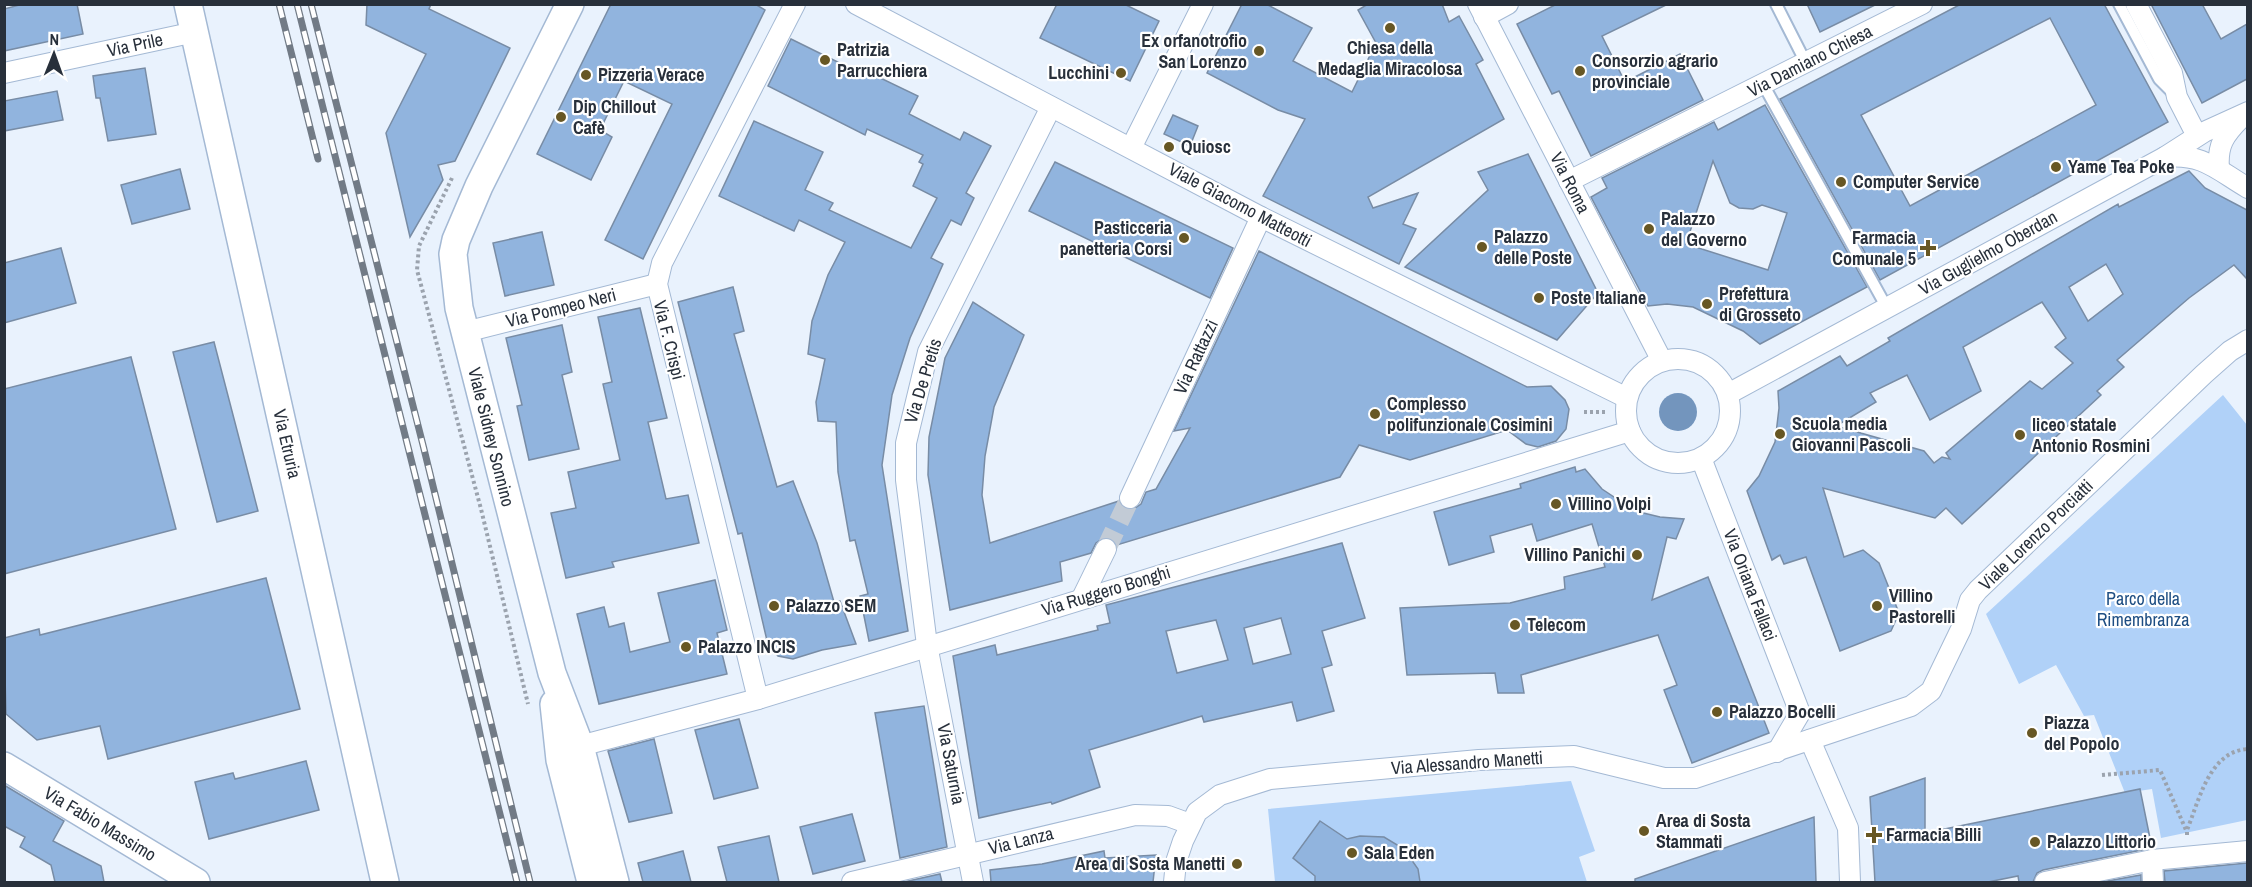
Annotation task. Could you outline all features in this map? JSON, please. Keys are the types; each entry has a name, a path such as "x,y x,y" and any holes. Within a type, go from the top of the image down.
{"street":[{"name":"Via Etruria","path":"188,4 385,882"},
{"name":"Viale Sidney Sonnino","path":"570,4 479,186 456,240 453,254 454,279 465,332 552,673 580,746 615,882"},
{"name":"Via F. Crispi","path":"758,699 657,284 662,263 795,4"},
{"name":"Viale Giacomo Matteotti","path":"856,4 1261,217 1627,398"},
{"path":"1131,148 1203,4"},
{"path":"1481,11 1508,4"},
{"name":"Via Damiano Chiesa","path":"1569,181 1922,4"},
{"path":"2136,4 2141,30 2172,73 2177,97 2198,136"},
{"name":"Via Roma","path":"1481,11 1662,361"},
{"name":"Via Prile","path":"4,73 195,32"},
{"name":"Via De Pretis","path":"927,645 906,480 906,443 914,403 928,352 1051,107"},
{"path":"2219,169 2220,143 2226,133 2247,112"},
{"name":"Via Guglielmo Oberdan","path":"1728,394 2165,157 2198,136 2247,112"},
{"path":"2165,157 2192,157 2219,169 2247,188"},
{"name":"Via Rattazzi","path":"1130,498 1261,217"},
{"name":"Via Pompeo Neri","path":"465,332 657,284"},
{"name":"Viale Lorenzo Porciatti","path":"1810,740 1911,706 1926,696 1934,686 1961,629 1970,600 1978,590 2204,374 2230,351 2247,340"},
{"path":"1678,358 1694,360 1708,368 1720,379 1728,394 1731,412 1727,431 1712,451 1701,458 1685,462 1668,462 1652,456 1639,446 1630,431 1625,413 1627,398 1634,382 1646,369 1662,361 1678,358"},
{"name":"Via Ruggero Bonghi","path":"580,746 758,699 927,645 1630,431"},
{"name":"Via Oriana Fallaci","path":"1701,458 1800,713"},
{"path":"1082,598 1106,549"},
{"name":"Via Saturnia","path":"927,645 973,882"},
{"path":"552,673 560,760 591,882"},
{"path":"1777,752 1800,713 1838,731"},
{"path":"1810,740 1848,828 1850,882"},
{"name":"Via Alessandro Manetti","path":"1174,882 1176,862 1190,824 1206,804 1220,795 1270,779 1479,760 1574,756 1676,780 1709,774 1810,740"},
{"name":"Via Fabio Massimo","path":"4,766 196,882"},
{"name":"Via Lanza","path":"852,882 1135,815 1149,813 1168,816 1190,824"},
{"path":"2045,882 2151,860 2247,851"},
{"path":"2151,860 2153,882"}],"lane":[{"path":"1776,4 1806,63"},
{"path":"2119,4 2141,30"},
{"path":"1763,84 1887,308"}],"path":[{"path":"481,509 531,715"},
{"path":"2187,830 2214,766 2241,749 2247,749"},
{"path":"2102,775 2160,770 2187,830 2189,857"}],"green space":[{"name":"Parco della Rimembranza","path":"2223,395 2247,425 2247,820 2161,838 2152,789 2125,793 2094,715 2084,716 2056,665 2019,684 1986,614"},
{"path":"1571,781 1595,851 1579,857 1587,882 1275,882 1268,809"}],"shaded area":[{"path":"1678,393 1691,399 1697,412 1691,425 1678,431 1665,425 1659,412 1665,399"}],"building":[{"path":"23,4 77,4 83,34 4,51 4,9"},
{"path":"367,4 431,4 429,9 510,48 455,161 438,165 443,180 410,237 386,133 426,54 366,25"},
{"path":"611,4 755,4 765,10 643,259 605,240 672,104 624,81 600,130 612,137 591,180 537,154"},
{"path":"1057,4 1124,4 1159,21 1130,81 1040,38"},
{"path":"1242,4 1266,4 1312,28 1293,61 1352,92 1376,43 1358,10 1368,4 1442,4 1449,22 1459,16 1483,60 1476,64 1504,119 1368,197 1373,208 1418,193 1403,224 1416,229 1399,264 1263,196 1305,119 1278,110 1207,73"},
{"name":"Consorzio agrario provinciale","path":"1557,4 1668,4 1602,36 1625,82 1680,54 1703,100 1591,156 1559,91 1552,94 1517,24"},
{"path":"1807,4 1877,4 1820,32"},
{"path":"1961,4 2104,4 2168,122 1880,280 1780,99","holes":["2050,18 2096,105 1910,206 1861,115"]},
{"path":"2151,4 2202,4 2221,39 2247,24 2247,79 2202,103"},
{"path":"791,39 866,76 868,72 918,96 909,114 960,140 964,132 991,146 966,193 974,198 961,225 951,220 931,258 943,264 910,338 892,395 882,465 908,631 869,641 860,596 868,594 855,540 850,541 838,472 836,422 818,421 816,402 825,359 808,354 812,321 828,275 845,242 799,220 794,231 719,196 754,121 823,152 805,190 833,203 829,210 911,248 937,198 913,186 923,164 919,162 923,155 867,129 865,135 768,86"},
{"path":"145,68 156,134 108,141 100,98 96,98 93,76"},
{"path":"57,91 63,120 4,131 4,101"},
{"name":"Palazzo del Governo","path":"1765,105 1867,287 1760,344 1743,331 1693,307 1667,304 1648,306 1591,197 1607,188 1602,178 1714,122 1718,130","holes":["1713,161 1730,203 1739,208 1753,209 1762,205 1787,213 1768,270 1686,244"]},
{"path":"1173,115 1198,126 1190,146 1164,134"},
{"name":"Palazzo delle Poste","path":"1528,154 1598,293 1557,340 1405,267 1488,190 1478,172"},
{"path":"1055,162 1233,248 1210,298 1029,211"},
{"path":"180,169 190,209 132,224 121,185"},
{"path":"2189,171 2205,188 2247,210 2247,279 2234,265 2189,298 2117,360 2124,367 2097,391 2101,395 1962,524 1946,508 1935,518 1823,488 1844,557 1863,550 1879,563 1899,613 1891,631 1840,651 1806,557 1784,564 1780,555 1772,560 1747,491 1759,476 1775,442 1779,408 1778,391 1840,356 1847,366 1890,341 1888,338 2118,204 2119,207","holes":["2106,264 2123,294 2088,321 2069,287","2042,302 2066,338 2055,347 2073,363 2042,389 2030,381 1946,453 1950,459 1942,457 1934,463 1924,451 1836,426 1876,402 1870,393 1907,375 1930,420 1981,391 1963,347"]},
{"path":"542,232 554,285 505,296 493,243"},
{"path":"61,248 76,303 4,323 4,263"},
{"name":"Complesso polifunzionale Cosimini","path":"1259,251 1527,387 1551,386 1565,400 1569,409 1566,429 1556,441 1538,447 1526,444 1507,430 1410,460 1359,445 1340,477 1117,545 1112,539 1105,537 1096,543 1091,553 1060,562 1062,581 950,610 928,475 929,437 945,358 973,302 1024,335 994,407 985,456 982,495 990,543 1119,501 1124,509 1132,510 1141,504 1146,492 1156,489 1190,428 1174,431"},
{"path":"733,287 744,331 734,334 777,487 793,481 817,543 834,602 840,601 856,644 822,650 793,659 778,656 768,645 742,533 738,534 678,302"},
{"path":"640,308 667,418 648,422 666,499 688,495 699,543 612,562 614,567 566,578 551,513 576,508 568,472 620,460 603,384 612,382 598,317"},
{"path":"562,325 572,372 562,375 579,449 529,460 517,406 522,405 506,338"},
{"path":"214,342 258,511 217,522 173,352"},
{"path":"131,357 176,529 4,574 4,389"},
{"path":"1575,467 1576,472 1585,469 1602,489 1635,511 1660,517 1684,519 1676,539 1667,537 1652,600 1708,577 1769,733 1692,763 1664,690 1677,685 1658,635 1521,675 1524,693 1498,693 1495,673 1407,675 1400,608 1510,603 1565,589 1564,577 1605,567 1592,524 1537,541 1532,524 1490,536 1494,552 1449,565 1434,512 1521,488 1520,484"},
{"path":"1342,543 1365,618 1322,631 1332,665 1322,668 1334,711 1297,721 1292,702 1204,722 1202,716 1089,750 1100,787 1052,804 1051,802 979,818 953,656 995,645 997,655 1098,630 1097,626 1110,623 1106,605","holes":["1281,618 1291,654 1253,664 1244,628","1216,620 1228,660 1177,673 1166,631"]},
{"path":"266,578 300,709 108,759 100,726 37,740 6,714 4,638 39,629 40,635"},
{"name":"Palazzo INCIS","path":"715,580 727,630 717,633 727,674 599,704 577,614 604,607 609,627 624,623 630,652 670,642 658,593"},
{"path":"924,706 947,847 900,858 875,713"},
{"path":"739,719 758,788 714,799 695,730"},
{"path":"654,739 672,813 629,822 608,751"},
{"path":"306,761 319,810 209,839 195,782 233,773 235,779"},
{"name":"Palazzo Littorio","path":"1925,778 1925,833 2140,789 2152,848 2043,870 2037,873 2033,882 2019,882 2018,876 1988,882 1875,882 1870,797"},
{"path":"4,785 64,821 53,841 101,866 104,882 55,882 51,865 20,847 25,837 4,826"},
{"path":"852,814 865,861 813,874 800,827"},
{"path":"1814,817 1816,882 1635,882 1635,879"},
{"name":"Sala Eden","path":"1320,821 1347,839 1360,836 1384,837 1404,849 1418,869 1420,882 1315,882 1315,876 1293,858"},
{"path":"769,836 779,882 727,882 718,847"},
{"path":"683,851 691,882 643,882 638,863"},
{"path":"1104,851 1105,858 1156,855 1153,882 991,882 990,870 1042,864"},
{"path":"2247,863 2247,882 2165,882 2164,871"},
{"path":"940,874 942,882 904,882"},
{"path":"2141,875 2141,882 2102,882"}],"tunnel":[{"path":"1106,549 1130,498"}],"railway":[{"path":"279,4 318,159"},
{"path":"297,4 517,882"},
{"path":"311,4 423,445 530,882"}],"place":[{"name":"Chiesa della Medaglia Miracolosa","path":"1390,28"},
{"name":"Ex orfanotrofio San Lorenzo","path":"1259,51"},
{"name":"Patrizia Parrucchiera","path":"825,60"},
{"name":"Consorzio agrario provinciale","path":"1580,71"},
{"name":"Lucchini","path":"1121,73"},
{"name":"Pizzeria Verace","path":"586,75"},
{"name":"Dip Chillout Cafè","path":"561,117"},
{"name":"Quiosc","path":"1169,147"},
{"name":"Yame Tea Poke","path":"2056,167"},
{"name":"Computer Service","path":"1841,182"},
{"name":"Palazzo del Governo","path":"1649,229"},
{"name":"Pasticceria panetteria Corsi","path":"1184,238"},
{"name":"Palazzo delle Poste","path":"1482,247"},
{"name":"Farmacia Comunale 5","path":"1928,248"},
{"name":"Poste Italiane","path":"1539,298"},
{"name":"Prefettura di Grosseto","path":"1707,304"},
{"name":"Complesso polifunzionale Cosimini","path":"1375,414"},
{"name":"Scuola media Giovanni Pascoli","path":"1780,434"},
{"name":"liceo statale Antonio Rosmini","path":"2020,435"},
{"name":"Villino Volpi","path":"1556,504"},
{"name":"Villino Panichi","path":"1637,555"},
{"name":"Palazzo SEM","path":"774,606"},
{"name":"Villino Pastorelli","path":"1877,606"},
{"name":"Telecom","path":"1515,625"},
{"name":"Palazzo INCIS","path":"686,647"},
{"name":"Palazzo Bocelli","path":"1717,712"},
{"name":"Piazza del Popolo","path":"2032,733"},
{"name":"Area di Sosta Stammati","path":"1644,831"},
{"name":"Farmacia Billi","path":"1874,835"},
{"name":"Palazzo Littorio","path":"2035,842"},
{"name":"Sala Eden","path":"1352,853"},
{"name":"Area di Sosta Manetti","path":"1237,864"}]}
